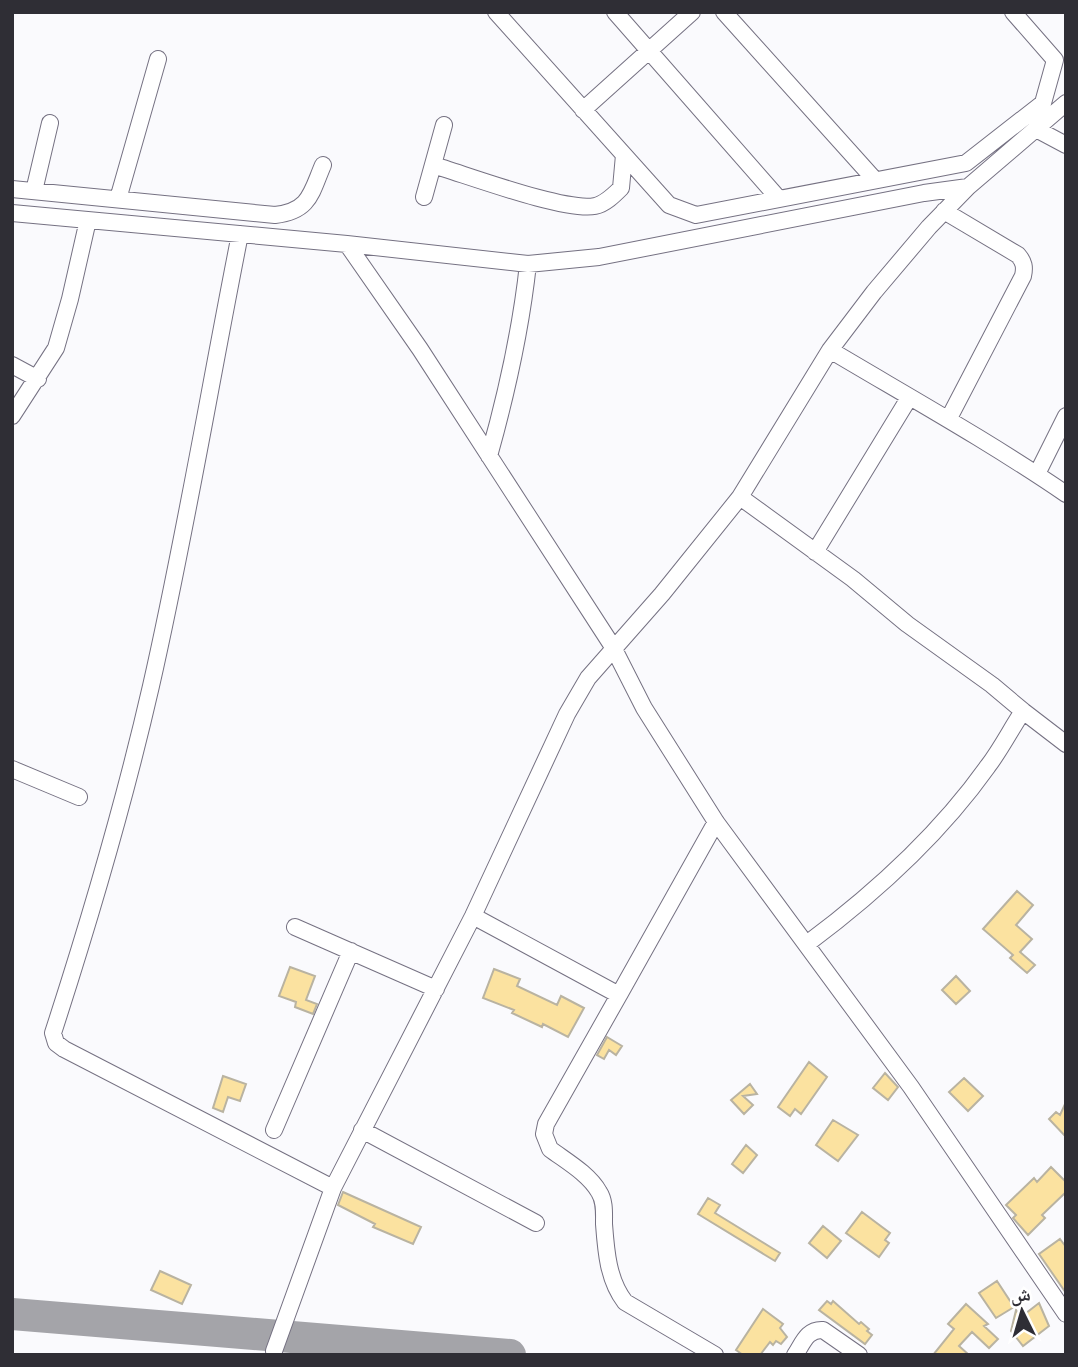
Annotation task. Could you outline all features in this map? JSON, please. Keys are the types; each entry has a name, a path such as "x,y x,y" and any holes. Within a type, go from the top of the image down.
{"street":[{"path":"496,12 669,205 696,215 966,163 1043,103 1055,60 1013,12"},
{"path":"615,12 779,199"},
{"path":"583,110 692,12"},
{"path":"724,12 875,180"},
{"path":"118,199 158,60"},
{"path":"274,1351 333,1188 473,916 567,714 588,678 662,594 740,497 830,350 874,292 968,187 1066,103"},
{"path":"34,191 50,123"},
{"path":"424,197 444,125"},
{"path":"1036,129 1066,145"},
{"path":"621,188 624,155"},
{"path":"12,189 275,215 288,214 309,200 323,165"},
{"path":"433,165 548,200 582,207 598,205 621,188 639,187 657,191"},
{"path":"12,213 347,244 528,264 600,257 924,193 968,187"},
{"path":"944,211 1018,255 1025,268 949,418"},
{"path":"12,416 56,348 88,220"},
{"path":"240,234 183,532 150,687 115,831 53,1033 54,1039 64,1049 333,1188"},
{"path":"347,244 613,647 644,708 716,822 808,943 911,1087 1066,1314"},
{"path":"489,456 507,390 522,318 528,264"},
{"path":"830,350 909,398 949,418 1066,494"},
{"path":"12,365 38,379"},
{"path":"815,552 909,398"},
{"path":"1037,474 1066,416"},
{"path":"740,497 853,579 906,624 992,685 1066,744"},
{"path":"808,943 849,913 918,848 989,765 1023,711"},
{"path":"12,769 79,797"},
{"path":"715,1355 625,1302 611,1276 603,1200 599,1191 545,1142 546,1124 716,822"},
{"path":"473,916 619,995"},
{"path":"295,927 436,989"},
{"path":"274,1130 351,951"},
{"path":"362,1130 536,1223"},
{"path":"795,1355 808,1333 818,1329 859,1355"}],"building":[{"path":"1017,891 1033,905 1016,925 1032,939 1020,952 1035,965 1027,973 1010,958 1013,955 983,929"},
{"path":"290,967 315,976 306,1000 317,1004 313,1014 295,1007 296,1002 279,996"},
{"path":"494,969 520,979 517,986 557,1005 561,996 584,1008 568,1037 483,998"},
{"path":"956,976 970,991 956,1004 942,990"},
{"path":"607,1037 622,1046 616,1055 609,1050 604,1059 597,1055"},
{"path":"809,1062 827,1077 801,1114 795,1109 790,1116 778,1107"},
{"path":"885,1073 898,1087 888,1100 873,1088"},
{"path":"223,1076 246,1084 240,1101 228,1097 223,1112 213,1108"},
{"path":"964,1078 983,1096 968,1111 949,1092"},
{"path":"750,1084 757,1094 743,1096 753,1105 744,1114 731,1100"},
{"path":"1066,1102 1066,1137 1049,1119 1056,1112 1060,1115"},
{"path":"833,1120 858,1135 838,1161 816,1145"},
{"path":"746,1145 757,1155 743,1173 732,1164"},
{"path":"1051,1167 1066,1182 1066,1192 1042,1215 1045,1218 1028,1235 1013,1218 1016,1215 1006,1205 1034,1178 1037,1182"},
{"path":"343,1192 421,1227 413,1244 373,1227 375,1224 338,1205"},
{"path":"708,1198 720,1205 715,1213 780,1253 775,1261 698,1214"},
{"path":"862,1212 890,1233 885,1240 889,1243 879,1257 846,1233"},
{"path":"823,1226 841,1241 827,1258 809,1243"},
{"path":"1060,1239 1066,1247 1066,1293 1039,1254"},
{"path":"160,1271 191,1285 182,1304 151,1290"},
{"path":"997,1281 1014,1307 996,1318 979,1293"},
{"path":"827,1301 831,1304 833,1301 859,1324 861,1322 869,1329 867,1331 872,1335 865,1344 819,1310"},
{"path":"1039,1303 1049,1326 1023,1346 1011,1331 1016,1310 1021,1317"},
{"path":"966,1304 988,1324 984,1326 998,1339 989,1348 972,1332 959,1346 969,1355 933,1355 954,1329 948,1324"},
{"path":"763,1309 783,1324 780,1328 787,1337 781,1344 776,1341 773,1345 770,1342 760,1355 743,1355 736,1350"}],"taxiway":[{"path":"12,1314 510,1355"}]}
